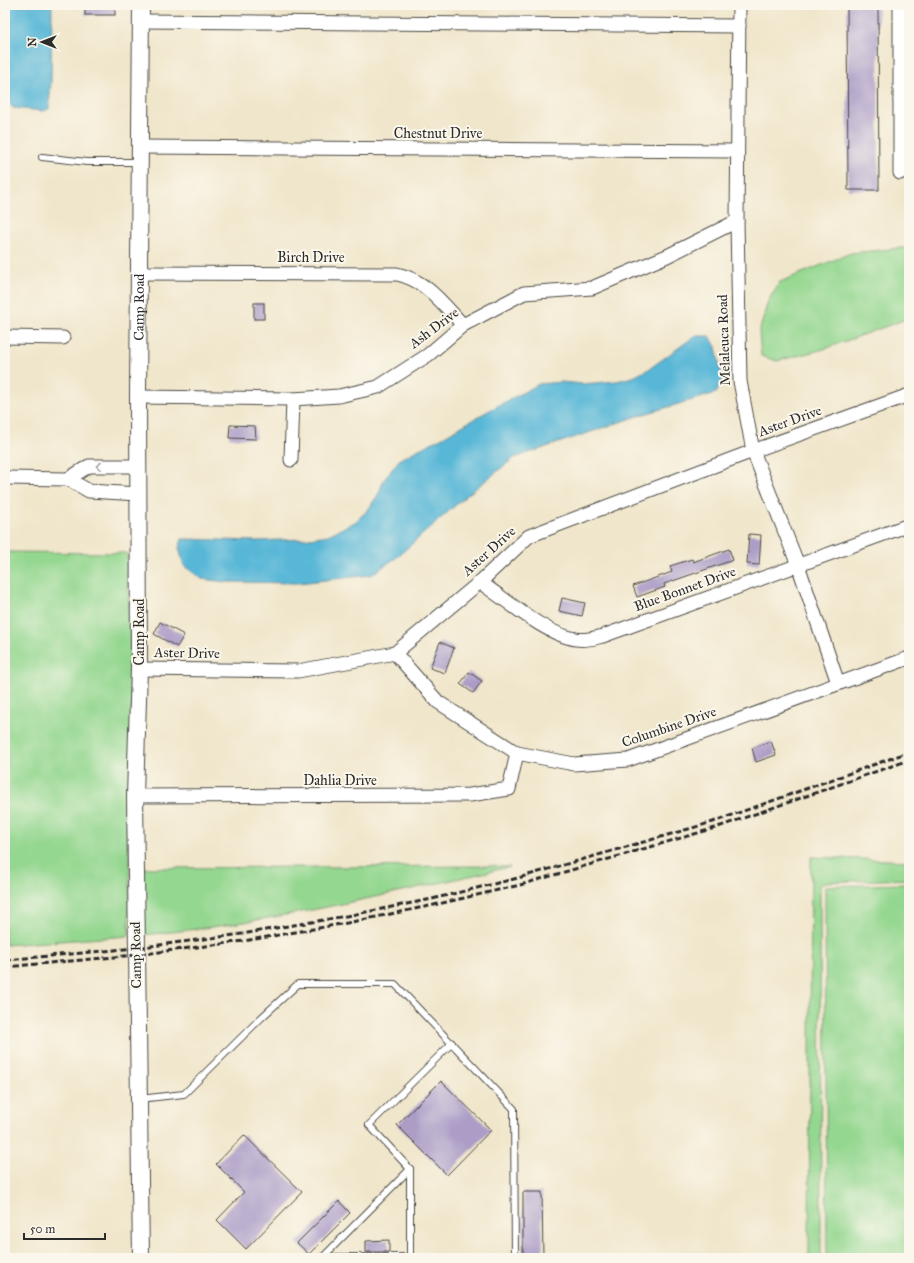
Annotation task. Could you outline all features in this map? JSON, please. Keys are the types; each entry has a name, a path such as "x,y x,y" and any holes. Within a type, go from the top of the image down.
{"street":[{"name":"Camp Road","path":"141,5 138,397 139,668 135,796 141,1258"},
{"name":"Melaleuca Road","path":"739,5 737,221 740,381 753,451 798,565 838,683"},
{"path":"900,5 905,101 900,173"},
{"path":"141,21 739,26"},
{"name":"Chestnut Drive","path":"140,155 737,151"},
{"name":"Ash Drive","path":"138,397 293,400 339,396 378,387 428,355 463,325 524,293 592,288 667,256 737,221"},
{"name":"Birch Drive","path":"139,273 397,274 415,279 424,285 463,325"},
{"path":"5,337 62,338"},
{"name":"Aster Drive","path":"139,668 298,671 395,653 480,582 529,536 753,451 909,395"},
{"path":"291,460 293,400"},
{"path":"5,478 68,478 89,466 138,466"},
{"path":"68,478 89,491 138,494"},
{"name":"Blue Bonnet Drive","path":"480,582 548,628 575,639 588,640 603,636 909,525"},
{"name":"Columbine Drive","path":"395,653 438,702 517,753 574,764 628,760 909,658"},
{"name":"Dahlia Drive","path":"135,796 470,795 509,789 517,753"}],"lane":[{"path":"42,157 87,162 140,155"},
{"path":"138,1099 184,1094 261,1018 298,984 395,984 514,1109 515,1258"},
{"path":"322,1258 410,1257 410,1169 369,1125 452,1043"},
{"path":"322,1258 410,1169"}],"green space":[{"path":"909,248 909,318 824,349 777,361 761,356 759,333 768,301 780,282 851,253"},
{"path":"5,552 127,553 132,679 129,936 5,945"},
{"path":"811,857 909,861 909,879 825,882 820,885 821,1258 809,1258"},
{"path":"510,867 281,916 235,924 142,935 141,868"},
{"path":"909,884 909,1258 827,1258 825,886"}],"water":[{"path":"5,5 52,5 49,109 43,111 13,108 5,98"},
{"path":"695,336 710,336 716,347 723,381 716,393 641,415 514,458 466,496 397,557 371,575 298,583 225,582 202,579 184,566 179,548 182,539 257,541 303,539 328,535 355,522 368,510 379,493 383,481 400,459 488,411 539,384 561,382 583,384 617,381 633,377 649,369"}],"building":[{"path":"847,5 878,5 879,190 848,190"},
{"path":"85,6 115,6 115,15 85,15"},
{"path":"254,303 264,303 264,319 254,319"},
{"path":"230,425 255,426 256,439 229,438"},
{"path":"749,534 761,535 759,565 747,564"},
{"path":"729,549 733,560 664,584 665,587 637,597 633,586 672,572 670,566 692,559 693,562"},
{"path":"562,598 585,603 582,616 559,611"},
{"path":"160,622 184,635 177,647 154,634"},
{"path":"440,642 454,648 445,673 430,668"},
{"path":"469,672 482,681 473,693 460,684"},
{"path":"771,741 776,755 756,762 752,748"},
{"path":"441,1081 491,1130 447,1175 397,1125"},
{"path":"244,1135 302,1192 246,1249 217,1220 244,1192 216,1164"},
{"path":"523,1192 542,1192 543,1258 523,1258"},
{"path":"339,1201 350,1213 309,1254 297,1243"},
{"path":"389,1240 389,1252 366,1252 366,1241"}],"railway":[{"path":"5,960 136,948 242,934 432,899 518,878 713,822 909,752"},
{"path":"5,967 136,955 244,941 347,923 434,905 520,885 715,828 909,760"}]}
